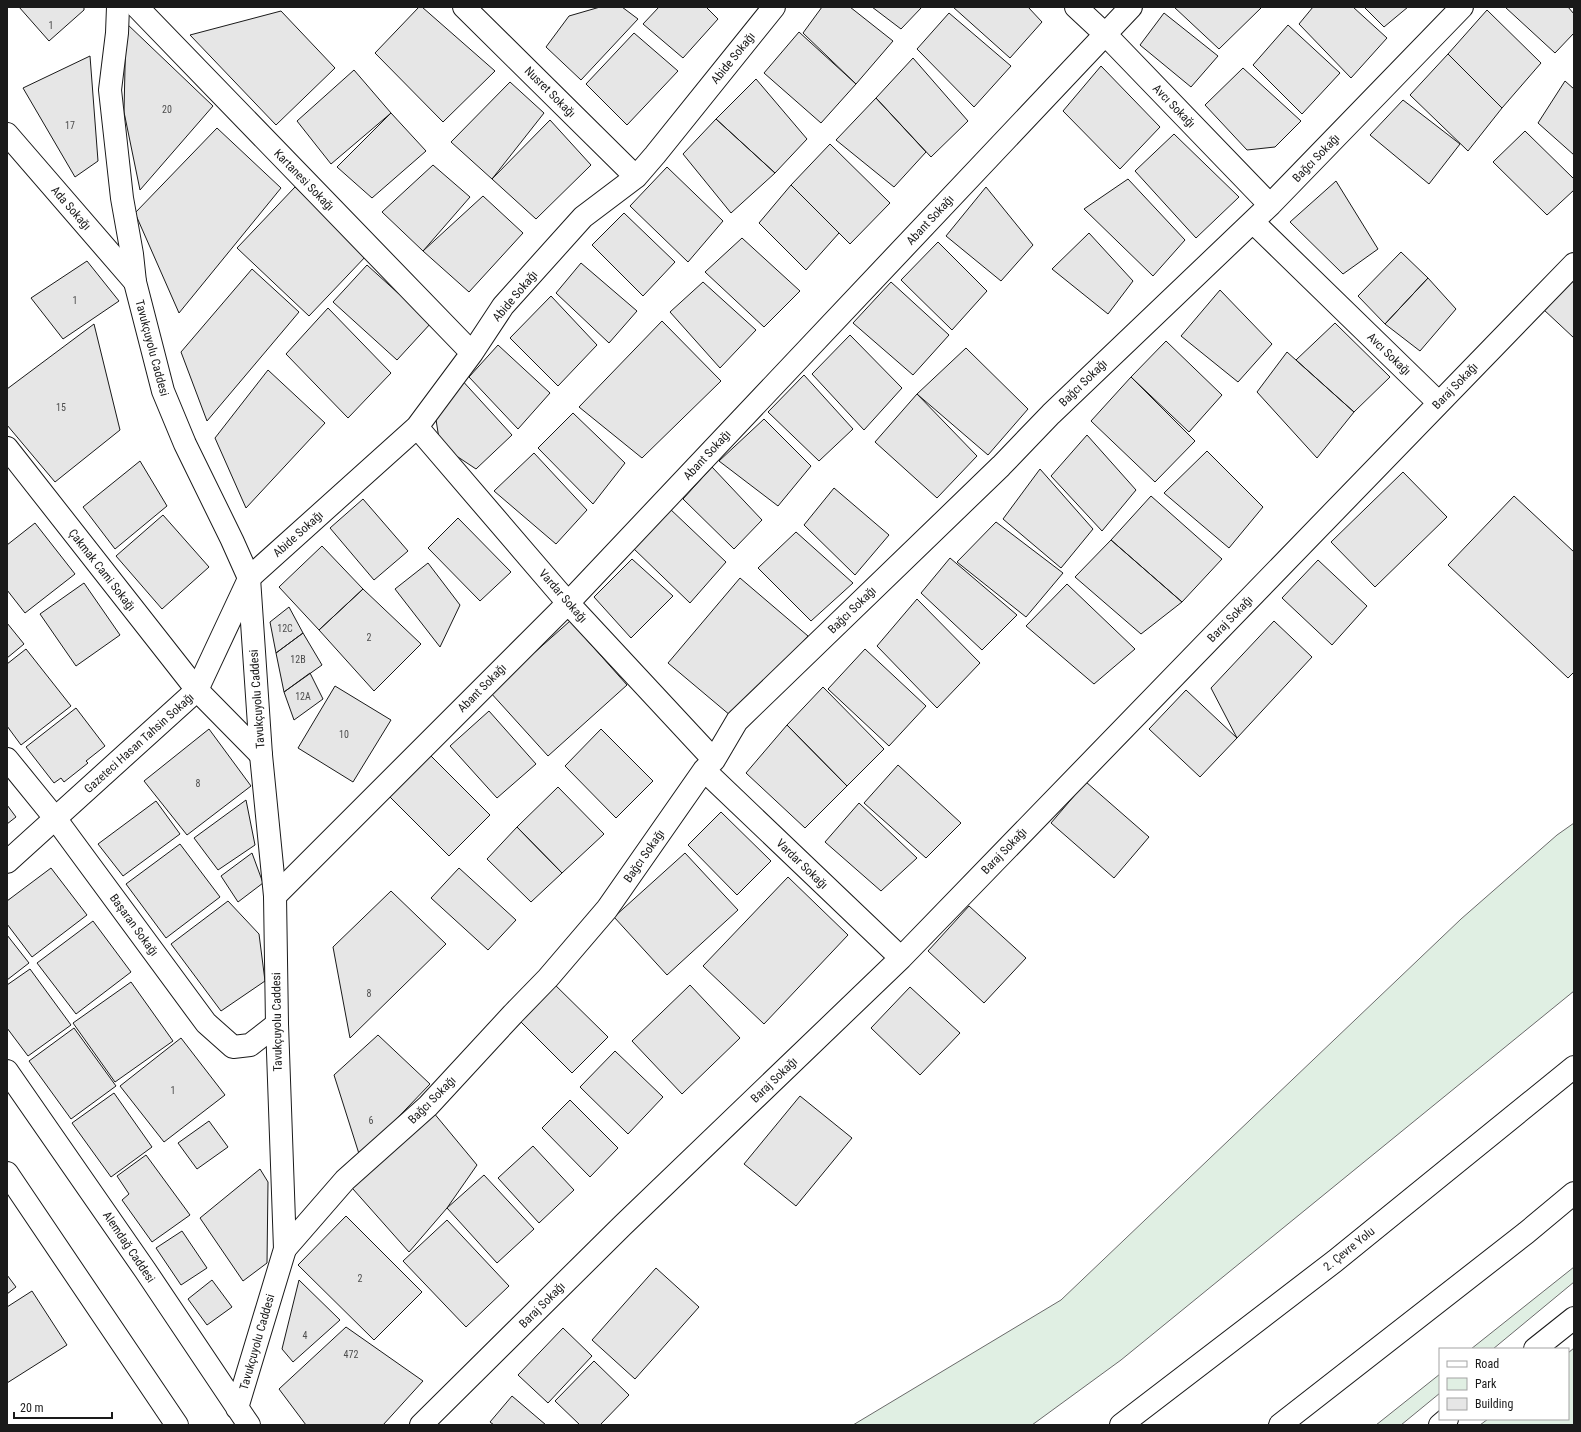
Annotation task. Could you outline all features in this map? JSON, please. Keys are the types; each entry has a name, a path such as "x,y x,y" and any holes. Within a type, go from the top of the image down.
{"main road":[{"name":"Tavukçuyolu Caddesi","path":"118,7 117,33 110,90 122,198 132,254 135,282 162,391 185,444 249,578 261,755 275,896 277,1024 285,1249 243,1417"},
{"path":"117,33 134,7"},
{"name":"Kartanesi Sokağı","path":"137,7 472,353"},
{"name":"Nusret Sokağı","path":"464,7 636,177"},
{"name":"Abide Sokağı","path":"249,578 418,427 472,353 503,306 583,217 636,177 774,7"},
{"name":"Avcı Sokağı","path":"1076,7 1106,35 1270,205"},
{"name":"Abant Sokağı","path":"275,896 568,603 1131,7"},
{"name":"Bağcı Sokağı","path":"285,1249 345,1180 428,1106 548,978 607,909 709,765 737,721 989,477 1051,414 1253,222 1462,7"},
{"name":"Ada Sokağı","path":"7,134 135,282"},
{"name":"Avcı Sokağı","path":"1253,222 1439,403"},
{"name":"Baraj Sokağı","path":"421,1425 623,1225 901,958 1574,264"},
{"name":"Vardar Sokağı","path":"418,427 709,765 901,958"},
{"name":"Çakmak Cami Sokağı","path":"7,448 197,690 261,755"},
{"name":"Gazeteci Hasan Tahsin Sokağı","path":"7,862 197,690 249,578"},
{"name":"Başaran Sokağı","path":"7,759 55,818 206,1023 220,1037 233,1047 250,1045 277,1024"},
{"name":"2. Çevre Yolu","path":"1121,1425 1335,1261 1574,1067"},
{"name":"Alemdağ Caddesi","path":"7,1071 141,1263 243,1417"},
{"path":"7,1173 177,1425"},
{"path":"1280,1425 1526,1233 1574,1193"},
{"path":"1536,1348 1574,1318"}],"green space":[{"path":"1574,823 1574,991 1121,1360 1032,1425 853,1425 1061,1300 1461,919 1557,835"},
{"path":"1574,1267 1574,1282 1494,1348 1472,1348"},
{"path":"1574,1348 1574,1425 1480,1425 1487,1420 1569,1420 1569,1352"},
{"path":"1439,1375 1439,1394 1401,1425 1376,1425"}],"building":[{"path":"19,7 84,7 84,10 49,41"},
{"path":"419,7 422,7 495,71 443,122 375,53"},
{"path":"600,7 622,7 638,19 581,80 546,47 569,16"},
{"path":"659,7 706,7 718,19 683,58 643,24"},
{"path":"822,7 850,7 893,41 856,84 803,33"},
{"path":"872,7 922,7 901,29"},
{"path":"953,7 1028,7 1042,22 1010,58"},
{"path":"1174,7 1262,7 1219,49"},
{"path":"1313,7 1353,7 1387,38 1351,78 1299,24"},
{"path":"1364,7 1408,7 1384,27"},
{"path":"1505,7 1568,7 1574,14 1574,33 1555,53"},
{"path":"1487,10 1541,63 1502,108 1448,54"},
{"path":"281,11 335,68 276,125 190,35"},
{"path":"949,13 1011,66 974,107 917,49"},
{"path":"1164,13 1218,56 1191,87 1140,45"},
{"path":"126,23 213,106 140,190 124,112"},
{"path":"1288,25 1340,73 1302,114 1253,65"},
{"path":"799,32 856,84 821,123 764,73"},
{"path":"634,33 678,71 627,125 586,84"},
{"path":"1448,54 1502,108 1468,151 1410,95"},
{"path":"90,56 98,161 75,177 23,88"},
{"path":"913,58 968,121 931,157 876,98"},
{"path":"1101,66 1160,127 1120,169 1063,111"},
{"path":"1243,68 1301,121 1275,147 1247,150 1205,105"},
{"path":"354,70 391,113 331,164 297,121"},
{"path":"756,79 807,139 775,173 716,119"},
{"path":"1565,81 1574,89 1574,155 1538,123"},
{"path":"510,82 544,113 492,179 451,142"},
{"path":"876,98 926,152 894,187 836,140"},
{"path":"1403,100 1460,144 1429,184 1370,135"},
{"path":"391,113 426,151 372,198 337,167"},
{"path":"716,119 775,173 731,213 683,154"},
{"path":"550,120 591,165 536,219 492,179"},
{"path":"217,128 281,188 179,313 135,213"},
{"path":"1525,131 1574,179 1574,190 1547,215 1493,162"},
{"path":"1174,134 1239,197 1196,238 1135,171"},
{"path":"830,144 890,203 850,244 791,185"},
{"path":"433,165 470,197 423,251 382,212"},
{"path":"667,167 723,221 688,262 630,206"},
{"path":"1128,179 1185,240 1153,276 1084,209"},
{"path":"1336,181 1378,249 1343,274 1290,222"},
{"path":"791,185 839,233 806,270 759,223"},
{"path":"295,187 367,255 309,316 237,248"},
{"path":"986,187 1033,245 1001,281 946,236"},
{"path":"483,196 523,233 469,292 423,251"},
{"path":"624,213 675,262 643,296 592,245"},
{"path":"1089,233 1133,281 1108,314 1052,269"},
{"path":"742,238 800,291 764,327 705,272"},
{"path":"938,242 987,291 952,330 901,280"},
{"path":"1401,252 1428,278 1385,324 1358,296"},
{"path":"87,261 119,301 63,339 31,298"},
{"path":"581,263 637,311 609,343 556,293"},
{"path":"367,265 431,323 397,360 333,302"},
{"path":"252,269 299,312 207,421 181,352"},
{"path":"1428,278 1456,309 1420,351 1385,324"},
{"path":"1574,278 1574,338 1543,309"},
{"path":"703,282 756,330 720,368 670,312"},
{"path":"891,282 949,335 913,375 853,323"},
{"path":"1220,290 1272,344 1238,382 1181,336"},
{"path":"551,296 597,345 558,386 510,338"},
{"path":"328,308 391,373 348,418 286,354"},
{"path":"662,321 721,381 642,458 579,407"},
{"path":"1335,323 1390,377 1354,412 1296,360"},
{"path":"94,324 120,430 55,482 7,425 7,389"},
{"path":"850,335 902,388 864,430 812,374"},
{"path":"1166,341 1222,395 1189,432 1131,377"},
{"path":"498,345 550,393 518,429 469,377"},
{"path":"966,348 1028,409 988,455 917,394"},
{"path":"1287,352 1354,412 1317,458 1257,392"},
{"path":"268,370 325,423 246,508 215,438"},
{"path":"804,375 853,429 819,461 768,412"},
{"path":"459,377 512,435 476,469 440,445 434,407"},
{"path":"1131,377 1195,441 1155,482 1091,421"},
{"path":"917,394 977,456 937,498 875,442"},
{"path":"573,413 625,463 593,504 538,448"},
{"path":"764,419 811,466 778,506 719,461"},
{"path":"1087,435 1136,490 1102,531 1051,476"},
{"path":"1207,451 1263,507 1229,548 1164,493"},
{"path":"534,453 587,510 556,544 494,491"},
{"path":"140,461 167,506 115,549 83,507"},
{"path":"712,467 762,520 734,549 683,499"},
{"path":"1040,469 1093,529 1061,568 1003,519"},
{"path":"1403,472 1447,517 1375,587 1331,542"},
{"path":"834,488 889,535 855,575 804,525"},
{"path":"1151,496 1222,559 1182,602 1111,540"},
{"path":"1514,496 1574,552 1574,672 1568,678 1448,565"},
{"path":"363,499 408,551 374,580 330,528"},
{"path":"669,508 726,562 690,603 633,548"},
{"path":"163,515 209,567 162,609 116,556"},
{"path":"458,518 511,572 480,601 428,548"},
{"path":"996,522 1063,573 1026,617 957,562"},
{"path":"35,523 75,574 25,613 7,590 7,545"},
{"path":"796,532 853,583 811,621 758,568"},
{"path":"1111,540 1182,602 1141,634 1075,577"},
{"path":"322,546 363,589 319,630 279,587"},
{"path":"950,558 1017,615 982,650 921,593"},
{"path":"632,559 673,596 631,638 594,597"},
{"path":"1318,560 1367,606 1332,645 1282,598"},
{"path":"428,563 460,605 440,647 395,589"},
{"path":"740,578 808,636 737,721 668,663"},
{"path":"84,583 120,635 76,666 40,614"},
{"path":"1067,584 1135,649 1094,684 1026,626"},
{"path":"363,589 421,644 374,691 319,630"},
{"path":"917,599 980,663 937,708 877,646"},
{"path":"289,607 303,633 276,653 270,622"},
{"path":"570,621 627,685 548,756 490,692"},
{"path":"1274,621 1312,657 1237,738 1211,688"},
{"path":"7,623 24,644 7,658"},
{"path":"303,633 322,665 284,692 276,653"},
{"path":"26,649 71,706 21,745 7,726 7,664"},
{"path":"865,649 926,706 889,746 828,689"},
{"path":"310,673 323,699 294,720 284,692"},
{"path":"335,686 391,720 353,782 298,748"},
{"path":"823,687 884,749 847,786 787,725"},
{"path":"1186,690 1237,738 1200,777 1149,729"},
{"path":"76,708 105,746 86,761 88,763 64,782 61,778 54,783 26,747"},
{"path":"489,711 536,764 497,798 450,746"},
{"path":"787,725 847,786 805,828 746,773"},
{"path":"209,729 251,786 187,835 144,781"},
{"path":"601,729 653,781 616,818 565,766"},
{"path":"423,748 490,815 449,856 382,789"},
{"path":"898,765 961,823 926,858 864,803"},
{"path":"1086,782 1149,837 1114,878 1051,823"},
{"path":"558,787 604,834 562,873 517,827"},
{"path":"246,800 255,845 218,870 194,838"},
{"path":"156,801 180,834 123,876 98,844"},
{"path":"859,803 917,858 881,891 825,842"},
{"path":"7,805 16,817 7,824"},
{"path":"721,812 771,861 737,895 688,845"},
{"path":"517,827 562,873 531,902 487,859"},
{"path":"180,844 220,897 166,938 126,884"},
{"path":"252,853 263,883 238,902 221,876"},
{"path":"685,853 738,910 667,975 614,917"},
{"path":"51,868 87,915 32,957 7,924 7,901"},
{"path":"459,868 516,920 488,950 431,898"},
{"path":"788,877 848,935 764,1024 703,966"},
{"path":"391,891 446,944 350,1038 333,947"},
{"path":"228,901 259,934 265,981 221,1011 171,944"},
{"path":"969,906 1026,958 984,1003 928,951"},
{"path":"93,921 131,972 76,1014 37,963"},
{"path":"7,935 29,963 7,980"},
{"path":"30,969 71,1025 28,1056 7,1028 7,985"},
{"path":"548,978 608,1037 572,1073 513,1014"},
{"path":"131,982 173,1041 115,1082 73,1023"},
{"path":"690,985 740,1038 682,1094 632,1041"},
{"path":"910,987 960,1033 920,1075 871,1028"},
{"path":"74,1028 116,1086 71,1119 29,1061"},
{"path":"378,1035 430,1084 360,1157 334,1075"},
{"path":"181,1038 225,1095 164,1142 120,1086"},
{"path":"615,1051 663,1097 628,1134 580,1087"},
{"path":"114,1093 152,1147 111,1177 72,1123"},
{"path":"800,1096 852,1138 796,1206 744,1164"},
{"path":"570,1100 618,1148 590,1177 542,1128"},
{"path":"428,1106 477,1165 447,1208 409,1252 345,1180"},
{"path":"209,1121 228,1147 197,1169 178,1143"},
{"path":"533,1146 574,1190 539,1223 498,1178"},
{"path":"146,1155 190,1215 152,1242 122,1200 129,1194 117,1176"},
{"path":"260,1169 268,1182 267,1263 243,1281 200,1218"},
{"path":"484,1175 534,1229 497,1263 447,1208"},
{"path":"346,1216 422,1292 374,1340 298,1265"},
{"path":"447,1220 509,1286 466,1327 403,1261"},
{"path":"182,1231 207,1268 181,1285 156,1248"},
{"path":"656,1268 699,1307 635,1379 592,1340"},
{"path":"7,1275 16,1287 7,1294"},
{"path":"212,1280 232,1307 207,1325 188,1299"},
{"path":"299,1280 340,1320 293,1362 282,1349"},
{"path":"32,1291 67,1345 7,1383 7,1307"},
{"path":"346,1327 423,1381 383,1425 306,1425 279,1389"},
{"path":"563,1328 592,1356 548,1403 518,1375"},
{"path":"594,1361 629,1395 600,1425 580,1425 555,1401"},
{"path":"512,1396 546,1425 494,1425 490,1422"}]}
